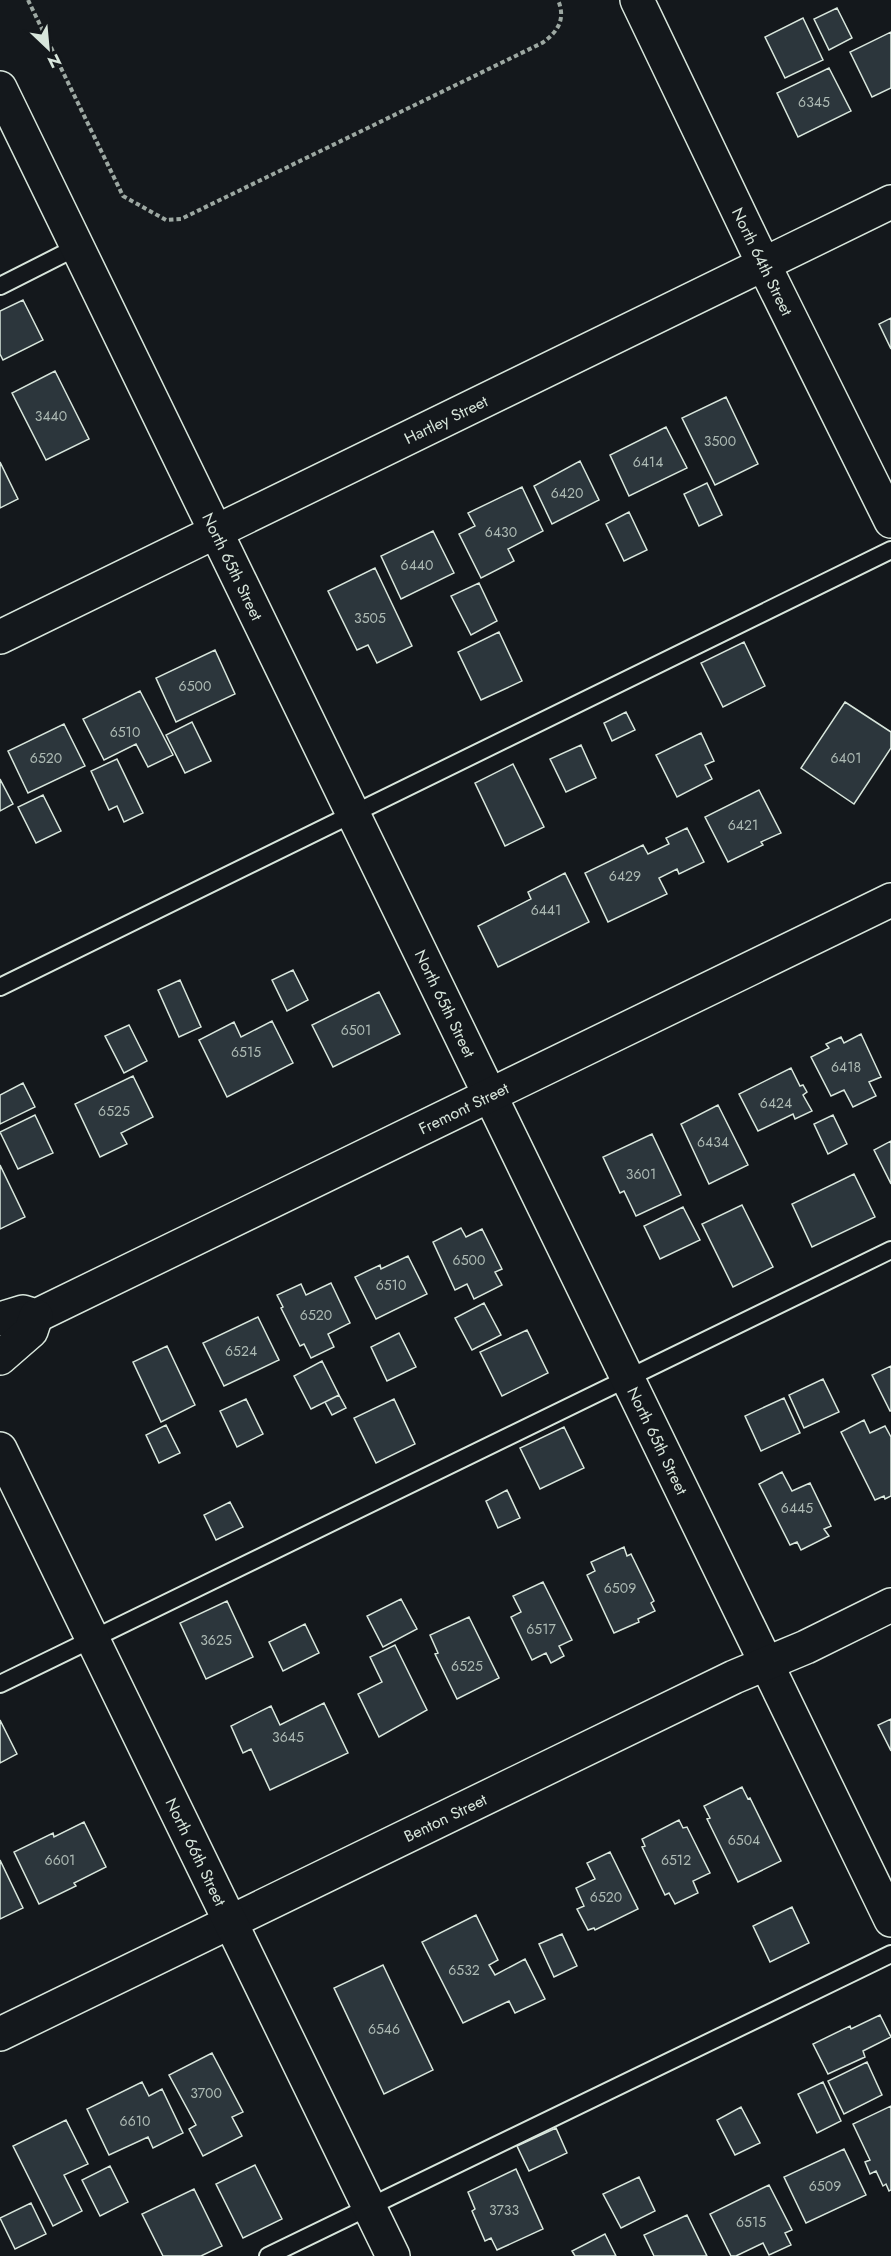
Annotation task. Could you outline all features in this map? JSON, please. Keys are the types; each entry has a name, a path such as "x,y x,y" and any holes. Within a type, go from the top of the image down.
{"street":[{"name":"North 64th Street","path":"637,0 763,263 891,521"},
{"name":"North 65th Street","path":"0,88 891,1920"},
{"name":"Hartley Street","path":"0,637 891,202"},
{"name":"Fremont Street","path":"0,1319 23,1312 36,1316 891,900"},
{"path":"0,1358 31,1331 36,1316"},
{"name":"North 66th Street","path":"0,1449 393,2256"},
{"name":"Benton Street","path":"0,2034 734,1677 767,1665 891,1605"}],"lane":[{"path":"0,286 77,247"},
{"path":"0,987 891,550"},
{"path":"0,1684 891,1250"},
{"path":"268,2256 891,1954"}],"path":[{"path":"28,0 123,196 166,220 174,221 542,43 556,32 561,22 562,11 558,0"}],"building":[{"path":"837,8 852,38 829,50 814,19"},
{"path":"803,18 823,60 785,78 765,37"},
{"path":"891,32 891,88 872,97 850,52"},
{"path":"829,68 851,111 798,137 777,93"},
{"path":"23,300 43,340 3,360 0,354 0,311"},
{"path":"891,318 891,349 879,324"},
{"path":"55,371 89,439 46,460 12,393"},
{"path":"726,397 758,464 715,485 682,418"},
{"path":"666,427 687,468 629,496 610,455"},
{"path":"580,461 599,500 552,524 534,486"},
{"path":"0,462 18,499 0,508"},
{"path":"707,483 722,515 699,526 684,494"},
{"path":"522,487 543,531 508,549 514,561 481,578 459,534 475,526 468,513"},
{"path":"629,512 647,550 624,561 606,524"},
{"path":"433,531 454,573 401,599 381,556"},
{"path":"375,568 412,646 377,663 368,645 357,650 328,591"},
{"path":"479,583 497,621 471,635 451,596"},
{"path":"499,632 522,681 481,700 458,652"},
{"path":"744,642 765,686 723,707 701,663"},
{"path":"215,650 235,694 176,722 156,678"},
{"path":"140,691 173,755 148,767 136,744 104,760 83,719"},
{"path":"845,702 891,732 891,748 854,804 801,768"},
{"path":"626,712 635,730 612,741 604,723"},
{"path":"192,722 211,761 185,773 166,735"},
{"path":"64,724 85,766 28,793 8,751"},
{"path":"701,733 714,761 705,765 712,779 677,797 656,755"},
{"path":"581,745 596,778 566,792 550,759"},
{"path":"117,759 143,813 124,822 117,806 109,810 91,771"},
{"path":"513,764 544,827 505,846 475,783"},
{"path":"0,779 13,804 0,811"},
{"path":"759,790 781,833 761,842 763,845 728,862 705,817"},
{"path":"43,795 61,831 36,843 18,807"},
{"path":"687,828 704,862 679,874 677,869 659,878 667,894 608,922 585,873 643,845 648,854 669,844 666,838"},
{"path":"565,873 589,922 498,967 478,926 531,899 528,892"},
{"path":"293,970 308,1000 287,1011 272,980"},
{"path":"180,980 201,1027 179,1037 158,990"},
{"path":"379,992 400,1034 333,1067 312,1025"},
{"path":"272,1021 293,1063 227,1097 199,1040 234,1022 241,1037"},
{"path":"129,1025 147,1061 124,1073 105,1036"},
{"path":"861,1034 881,1077 869,1082 876,1096 853,1107 844,1090 831,1096 811,1057 829,1048 826,1044 841,1037 844,1043"},
{"path":"791,1068 800,1086 803,1085 807,1092 803,1095 812,1111 795,1119 793,1114 758,1131 739,1094"},
{"path":"133,1076 153,1117 121,1133 127,1144 100,1157 75,1104"},
{"path":"23,1083 35,1107 0,1124 0,1095"},
{"path":"718,1105 748,1165 709,1184 681,1124"},
{"path":"35,1115 53,1153 18,1169 0,1132"},
{"path":"833,1115 847,1144 828,1154 814,1124"},
{"path":"652,1134 681,1195 636,1216 624,1191 620,1193 603,1157"},
{"path":"891,1141 891,1184 874,1150"},
{"path":"0,1165 25,1217 0,1229"},
{"path":"854,1174 875,1217 812,1247 792,1204"},
{"path":"742,1205 773,1267 733,1287 702,1224"},
{"path":"683,1207 700,1240 660,1259 644,1226"},
{"path":"461,1228 466,1237 482,1229 502,1269 495,1272 502,1285 474,1299 467,1284 455,1290 433,1242"},
{"path":"408,1256 427,1294 376,1319 355,1277 380,1265 381,1269"},
{"path":"331,1283 350,1323 328,1334 334,1347 311,1358 304,1344 300,1346 277,1295 301,1284 306,1295"},
{"path":"484,1303 501,1335 472,1350 455,1318"},
{"path":"258,1317 279,1360 224,1386 203,1343"},
{"path":"527,1330 548,1373 502,1396 480,1352"},
{"path":"399,1333 416,1367 387,1381 371,1347"},
{"path":"167,1346 195,1405 161,1422 133,1362"},
{"path":"322,1361 339,1395 311,1409 294,1376"},
{"path":"891,1366 891,1411 890,1411 872,1375"},
{"path":"823,1379 839,1412 804,1428 789,1395"},
{"path":"339,1395 346,1408 332,1415 325,1402"},
{"path":"784,1398 800,1433 761,1451 745,1416"},
{"path":"246,1399 263,1434 237,1447 220,1411"},
{"path":"394,1399 415,1444 376,1463 354,1418"},
{"path":"864,1420 870,1433 885,1426 891,1437 891,1496 885,1499 884,1496 875,1500 841,1432"},
{"path":"166,1425 180,1453 159,1463 146,1435"},
{"path":"564,1427 584,1468 540,1489 520,1448"},
{"path":"782,1472 792,1491 810,1483 831,1526 824,1529 829,1536 801,1550 797,1542 790,1545 759,1484"},
{"path":"507,1490 520,1518 498,1528 486,1501"},
{"path":"230,1502 243,1527 216,1540 204,1515"},
{"path":"624,1547 627,1556 631,1554 654,1601 651,1603 655,1611 638,1619 639,1622 614,1633 587,1575 595,1571 591,1562"},
{"path":"543,1582 572,1640 559,1646 564,1656 551,1663 546,1653 532,1660 511,1617 521,1612 513,1596"},
{"path":"401,1599 417,1629 383,1647 367,1616"},
{"path":"227,1601 253,1657 206,1679 180,1623"},
{"path":"469,1617 499,1678 457,1699 435,1654 438,1653 430,1635"},
{"path":"305,1624 319,1653 283,1671 269,1642"},
{"path":"395,1645 427,1710 379,1737 358,1694 382,1682 370,1657"},
{"path":"324,1703 348,1753 270,1790 251,1749 243,1753 231,1726 271,1706 280,1725"},
{"path":"891,1719 891,1751 878,1725"},
{"path":"0,1720 17,1754 0,1763"},
{"path":"742,1787 748,1799 750,1798 781,1861 738,1882 707,1819 710,1818 704,1806"},
{"path":"679,1820 683,1828 687,1827 710,1873 693,1881 698,1893 675,1904 669,1893 665,1895 642,1847 645,1846 642,1839"},
{"path":"84,1822 106,1867 74,1883 76,1886 39,1904 14,1852 53,1833 54,1837"},
{"path":"610,1852 638,1909 595,1930 594,1928 588,1930 577,1909 584,1906 576,1888 595,1879 587,1863"},
{"path":"0,1860 23,1908 0,1919"},
{"path":"792,1907 809,1943 770,1962 753,1926"},
{"path":"476,1915 498,1960 489,1965 495,1975 525,1959 545,1999 515,2013 509,2001 463,2023 422,1942"},
{"path":"562,1934 577,1966 554,1977 539,1944"},
{"path":"383,1965 433,2070 384,2094 334,1988"},
{"path":"880,2015 891,2037 863,2051 865,2057 828,2074 813,2044 850,2026 851,2029"},
{"path":"212,2053 243,2112 232,2117 242,2136 203,2156 189,2129 196,2125 169,2075"},
{"path":"867,2062 882,2095 844,2114 828,2081"},
{"path":"142,2082 149,2096 162,2089 183,2133 153,2148 148,2137 109,2155 87,2109"},
{"path":"823,2082 841,2121 817,2133 798,2094"},
{"path":"891,2106 891,2190 889,2191 886,2184 883,2186 876,2171 870,2174 865,2162 870,2160 853,2124"},
{"path":"741,2107 760,2143 735,2155 717,2120"},
{"path":"66,2120 88,2164 64,2175 82,2211 53,2226 13,2146"},
{"path":"556,2128 567,2153 529,2171 517,2146"},
{"path":"844,2149 866,2195 806,2223 784,2177"},
{"path":"255,2165 282,2219 243,2238 216,2184"},
{"path":"110,2166 128,2202 100,2216 82,2180"},
{"path":"516,2169 543,2229 497,2250 491,2238 485,2241 472,2211 475,2209 468,2192"},
{"path":"639,2177 655,2211 621,2228 603,2194"},
{"path":"769,2185 792,2230 785,2233 791,2245 769,2255 763,2243 736,2256 731,2256 710,2214"},
{"path":"194,2189 222,2246 201,2256 163,2256 142,2214"},
{"path":"31,2203 46,2234 15,2249 0,2218"},
{"path":"687,2215 707,2256 654,2256 644,2235"},
{"path":"605,2234 616,2256 575,2256 572,2251"}]}
